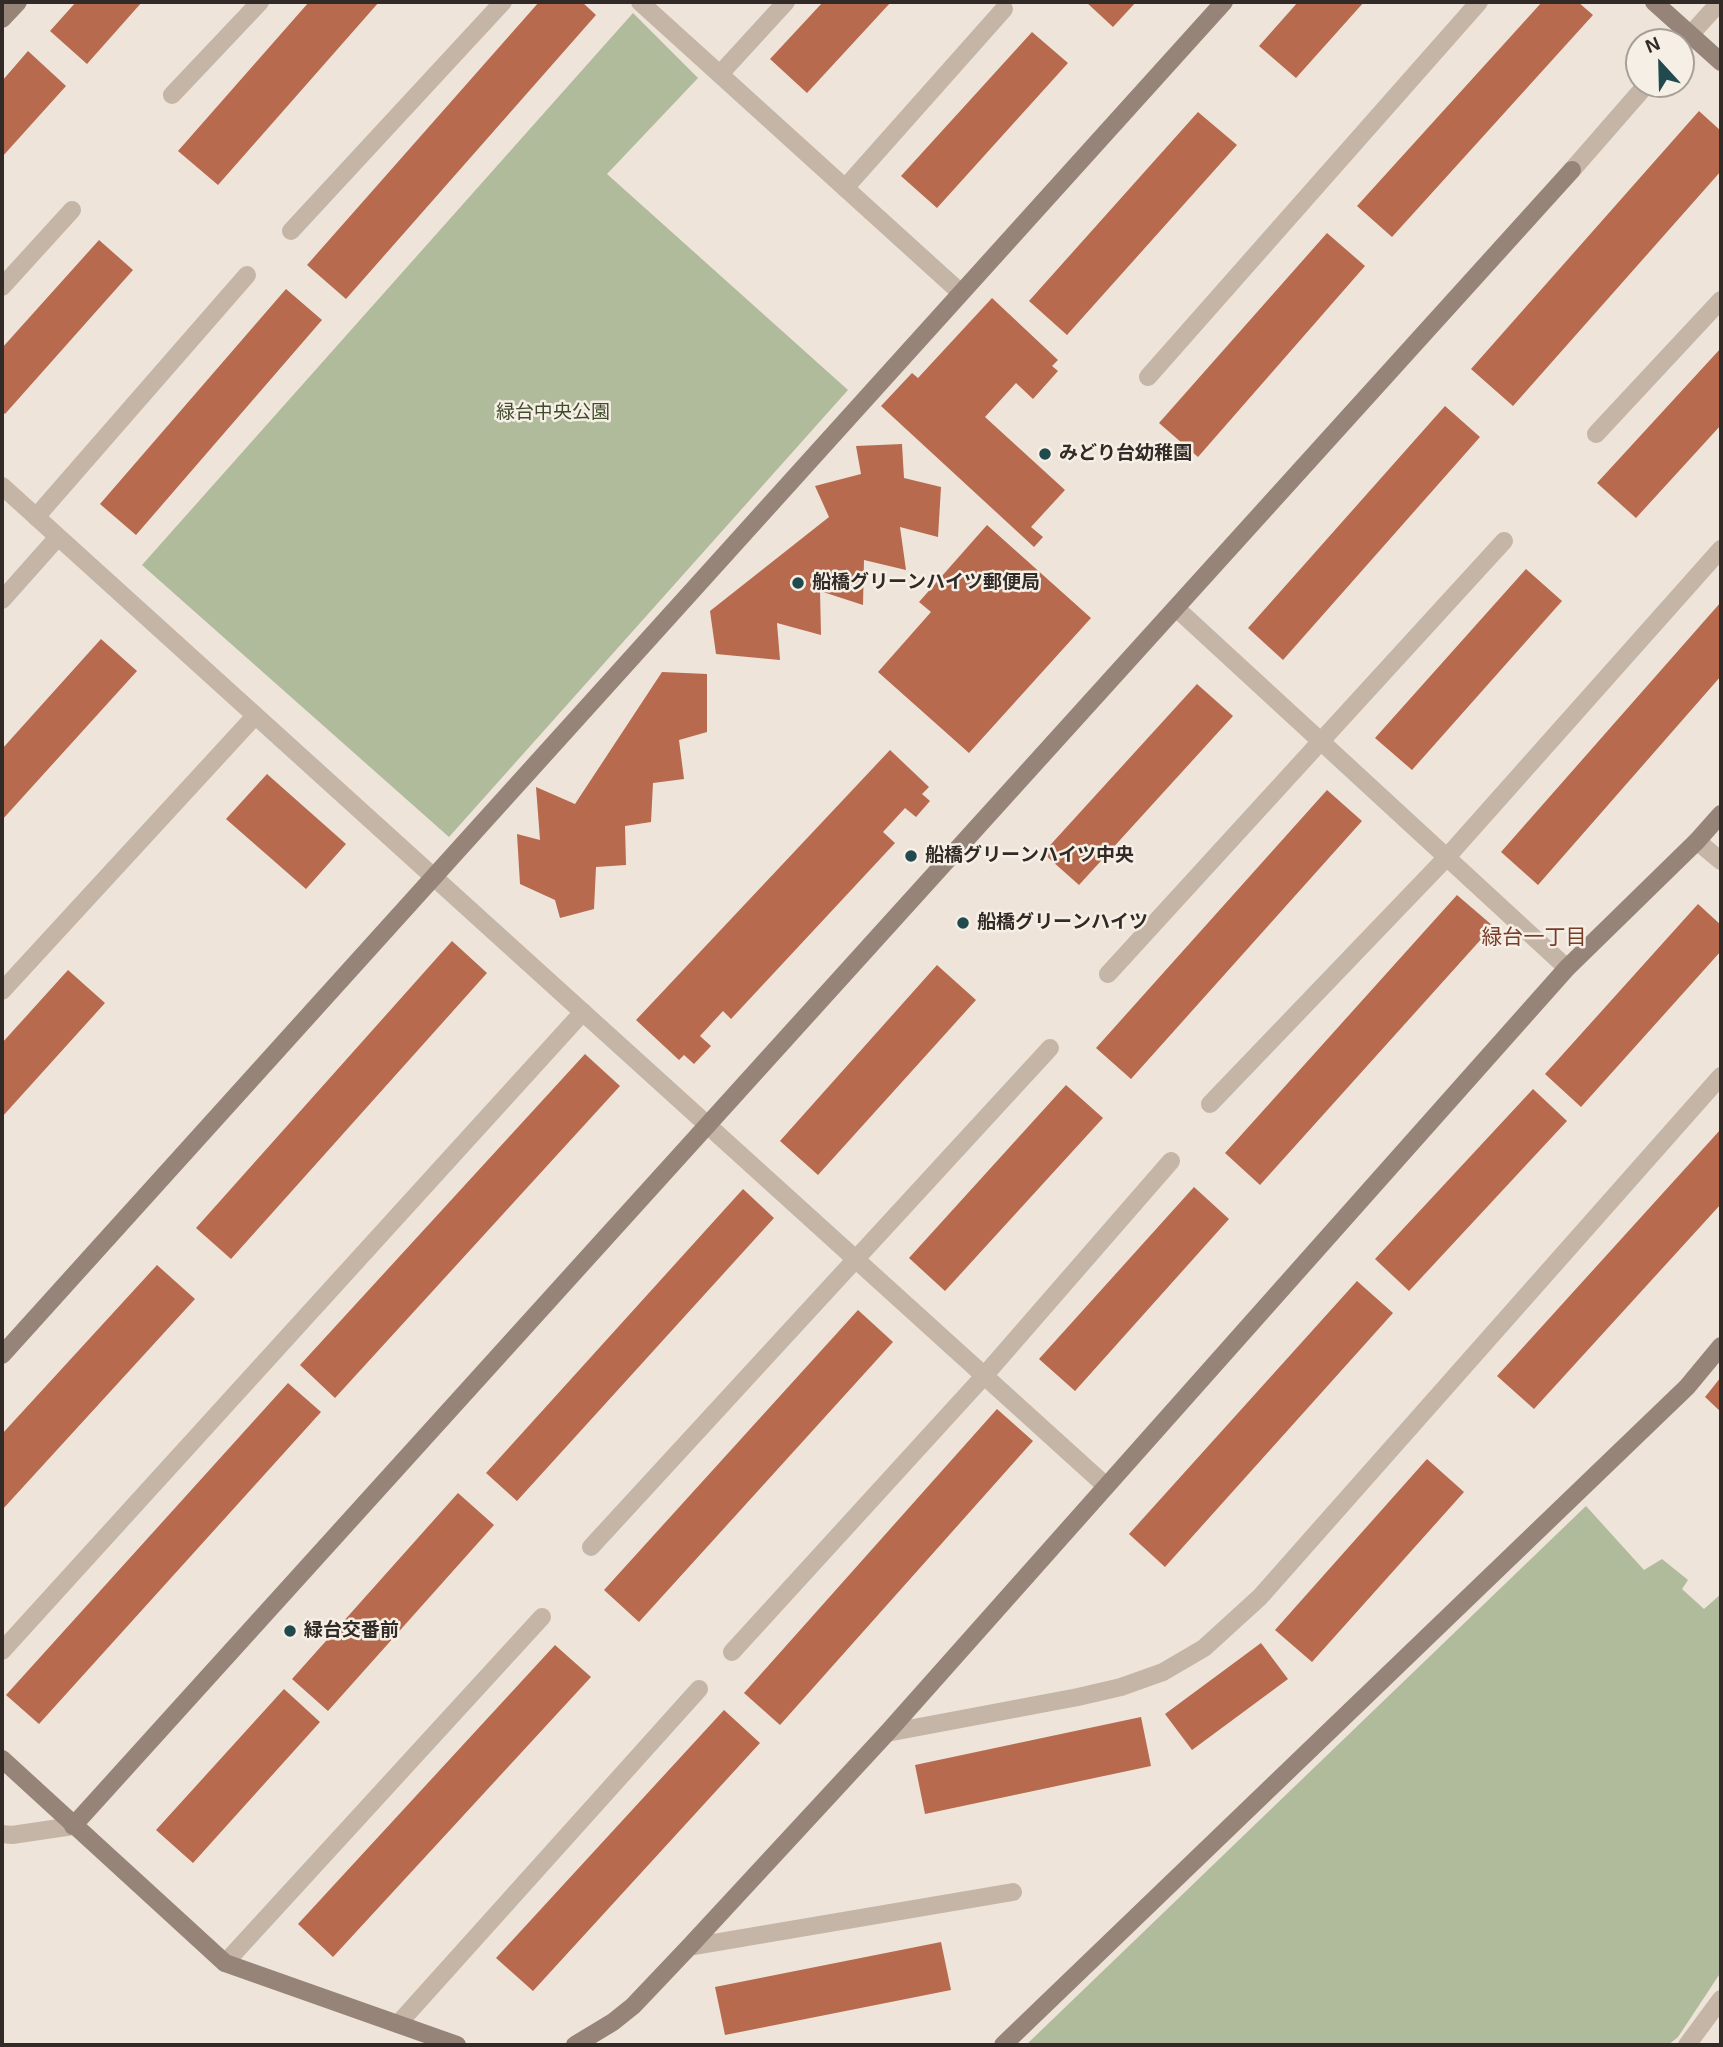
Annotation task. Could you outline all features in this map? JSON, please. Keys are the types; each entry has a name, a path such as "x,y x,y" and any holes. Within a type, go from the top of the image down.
{"street":[{"path":"2,19 18,2"},
{"path":"172,95 260,2"},
{"path":"291,231 503,2"},
{"path":"640,2 961,293"},
{"path":"720,74 786,2"},
{"path":"2,1355 1224,2"},
{"path":"1148,377 1479,2"},
{"path":"1654,2 1675,28"},
{"path":"1695,29 1720,2"},
{"path":"845,188 1004,9"},
{"path":"1695,46 1721,62"},
{"path":"2,1834 12,1835 73,1826 1635,98"},
{"path":"2,287 72,210"},
{"path":"36,517 247,275"},
{"path":"1596,434 1721,300"},
{"path":"2,486 1106,1486"},
{"path":"2,600 58,537"},
{"path":"1108,974 1504,541"},
{"path":"1210,1104 1447,858 1721,550"},
{"path":"1175,608 1567,968"},
{"path":"2,991 255,716"},
{"path":"575,2045 595,2035 623,2014 689,1947 887,1733 1567,968 1697,841 1721,814"},
{"path":"1697,841 1721,861"},
{"path":"2,1651 583,1012"},
{"path":"591,1547 1050,1048"},
{"path":"887,1733 1121,1687 1163,1672 1204,1648 1260,1597 1721,1076"},
{"path":"732,1652 984,1376 1171,1161"},
{"path":"1003,2045 1686,1387 1721,1346"},
{"path":"225,1962 542,1617"},
{"path":"398,2024 699,1689"},
{"path":"2,1759 225,1962 457,2045"},
{"path":"689,1947 1013,1892"},
{"path":"1687,2045 1721,1999"}],"green space":[{"name":"緑台中央公園","path":"633,13 698,78 607,174 848,390 449,837 142,565"},
{"path":"1586,1506 1644,1570 1662,1559 1688,1580 1682,1589 1704,1609 1721,1594 1721,1972 1678,2037 1668,2045 1026,2045"}],"building":[{"path":"76,2 142,2 87,64 50,31"},
{"path":"309,2 379,2 218,185 178,151"},
{"path":"539,2 582,2 596,15 346,299 307,265"},
{"path":"823,2 891,2 807,93 770,59"},
{"path":"1086,2 1136,2 1113,27"},
{"path":"1298,2 1364,2 1296,78 1259,46"},
{"path":"1542,2 1578,2 1593,15 1392,237 1357,206"},
{"path":"1032,32 1068,63 937,208 901,176"},
{"path":"28,51 66,86 2,157 2,81"},
{"path":"1699,111 1721,131 1721,171 1513,406 1471,369"},
{"path":"1198,112 1237,145 1067,335 1029,301"},
{"path":"1327,233 1365,266 1198,457 1159,423"},
{"path":"99,240 133,270 5,414 2,411 2,348"},
{"path":"286,289 322,320 136,535 100,504"},
{"path":"992,298 1058,360 1052,366 1058,371 1033,399 1016,383 985,417 1065,490 1031,527 1043,537 1034,547 881,406 912,373 918,378"},
{"path":"1721,348 1721,425 1636,518 1597,483"},
{"path":"1445,406 1480,437 1283,660 1248,628"},
{"path":"902,444 904,478 941,487 938,537 900,527 906,570 864,560 863,605 820,591 821,635 777,623 780,660 716,654 710,611 829,517 815,486 861,474 856,446"},
{"path":"987,525 1091,618 969,753 878,672 931,612 919,602"},
{"path":"1526,569 1562,601 1412,770 1375,738"},
{"path":"1721,602 1721,676 1538,885 1501,852"},
{"path":"101,639 137,671 2,820 2,749"},
{"path":"662,672 707,674 707,732 679,740 684,779 653,783 651,822 625,826 626,865 596,867 594,909 560,918 555,900 520,884 517,834 540,840 536,787 575,804"},
{"path":"1197,684 1233,716 1079,885 1043,853"},
{"path":"890,750 929,787 922,794 930,801 916,817 905,808 883,832 895,843 731,1019 723,1011 700,1036 711,1046 694,1064 684,1055 679,1060 636,1020"},
{"path":"267,774 346,844 306,889 226,819"},
{"path":"1327,790 1362,821 1131,1079 1096,1048"},
{"path":"1457,895 1493,926 1260,1185 1225,1153"},
{"path":"1698,904 1721,925 1721,951 1581,1107 1545,1074"},
{"path":"452,941 487,973 231,1259 196,1228"},
{"path":"937,965 976,1000 818,1175 780,1141"},
{"path":"68,970 105,1003 2,1117 2,1043"},
{"path":"585,1054 620,1086 335,1398 300,1365"},
{"path":"1066,1085 1103,1118 945,1291 909,1258"},
{"path":"1533,1089 1567,1121 1409,1291 1375,1259"},
{"path":"1721,1129 1721,1204 1534,1409 1497,1376"},
{"path":"1194,1187 1229,1219 1075,1391 1039,1359"},
{"path":"743,1189 774,1218 517,1501 486,1473"},
{"path":"157,1265 195,1299 2,1510 2,1434"},
{"path":"1357,1281 1393,1313 1165,1567 1129,1534"},
{"path":"858,1310 893,1342 639,1622 604,1590"},
{"path":"1721,1377 1721,1412 1705,1397"},
{"path":"288,1383 321,1412 39,1724 6,1695"},
{"path":"997,1409 1033,1441 780,1725 744,1693"},
{"path":"1427,1459 1464,1492 1312,1662 1275,1630"},
{"path":"458,1493 494,1525 328,1711 292,1679"},
{"path":"1261,1643 1288,1679 1192,1750 1165,1714"},
{"path":"555,1645 591,1677 333,1957 298,1924"},
{"path":"284,1689 320,1722 193,1863 156,1830"},
{"path":"724,1710 760,1743 533,1991 496,1958"},
{"path":"1141,1717 1151,1766 925,1814 915,1765"},
{"path":"941,1942 951,1990 725,2035 715,1987"}],"place":[{"name":"みどり台幼稚園","path":"1045,454"},
{"name":"船橋グリーンハイツ郵便局","path":"798,583"},
{"name":"船橋グリーンハイツ中央","path":"911,856"},
{"name":"船橋グリーンハイツ","path":"963,923"},
{"name":"緑台交番前","path":"290,1631"}],"district":[{"name":"緑台一丁目","path":"1534,938"}]}
